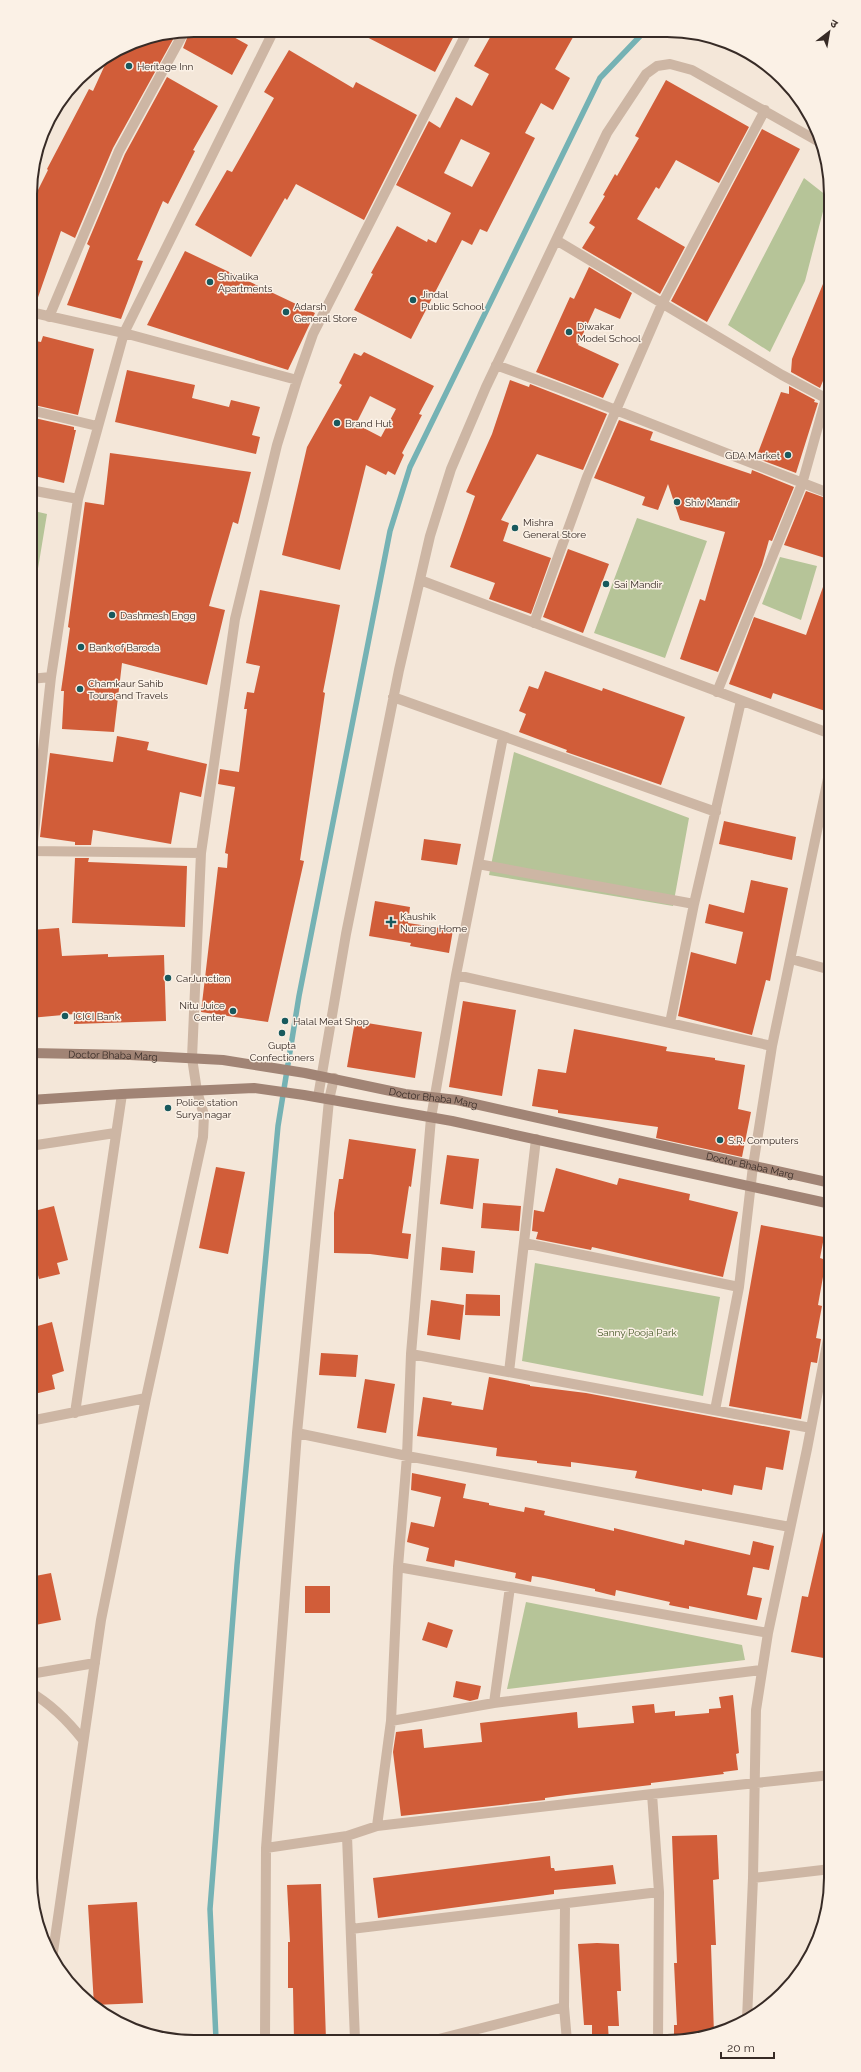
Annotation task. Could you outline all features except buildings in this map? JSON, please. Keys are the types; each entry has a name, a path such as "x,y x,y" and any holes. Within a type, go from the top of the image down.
{"street":[{"path":"49,317 119,151 181,37"},
{"path":"37,799 51,677 78,499 124,333 271,37"},
{"path":"54,1948 101,1620 146,1398 203,1137 204,1115 197,1091 192,1058 201,853 235,619 277,446 313,334 464,37"},
{"path":"318,1097 346,934 393,697 430,536 451,469 496,365 607,132 646,74 657,66 670,64 692,70 813,137"},
{"path":"534,623 587,477 662,304 764,110"},
{"path":"556,240 782,375 824,398"},
{"path":"37,314 124,333 297,380"},
{"path":"496,365 824,492"},
{"path":"37,412 97,426"},
{"path":"717,692 802,484 824,413"},
{"path":"37,491 78,499"},
{"path":"420,580 824,731"},
{"path":"37,678 51,677"},
{"path":"393,697 716,812"},
{"path":"670,1023 694,904 741,701"},
{"path":"378,1826 390,1720 398,1567 407,1456 411,1354 431,1118 456,975 503,737"},
{"path":"715,1410 739,1287 753,1166 772,1046 824,798"},
{"path":"37,851 201,853"},
{"path":"478,864 694,904"},
{"path":"791,959 824,968"},
{"path":"456,975 772,1046"},
{"name":"Doctor Bhaba Marg","path":"37,1053 223,1060 305,1073 405,1094 457,1100 824,1181"},
{"path":"265,2035 266,1848 298,1433 329,1100 334,1078"},
{"name":"Doctor Bhaba Marg","path":"37,1100 254,1088 318,1097 452,1121 751,1188 824,1203"},
{"path":"75,1413 122,1094"},
{"path":"37,1145 116,1133"},
{"path":"509,1372 536,1139"},
{"path":"524,1244 739,1287"},
{"path":"411,1354 811,1428"},
{"path":"747,2012 753,1878 756,1710 761,1670 768,1633 824,1360"},
{"path":"37,1420 146,1398"},
{"path":"298,1433 407,1456 790,1527"},
{"path":"398,1567 768,1633"},
{"path":"494,1704 510,1587"},
{"path":"37,1673 95,1663"},
{"path":"390,1720 494,1704 761,1670"},
{"path":"37,1697 70,1724 83,1740"},
{"path":"266,1848 347,1836 378,1826 824,1776"},
{"path":"652,1794 659,1892 658,2035"},
{"path":"347,1836 355,2035"},
{"path":"753,1878 824,1870"},
{"path":"351,1929 659,1892"},
{"path":"565,1904 564,2007 566,2035"},
{"path":"451,2035 564,2007"}],"green space":[{"path":"804,178 824,194 824,208 805,281 770,352 728,325"},
{"path":"37,512 47,514 37,575"},
{"path":"637,518 707,541 665,658 594,633"},
{"path":"780,557 817,566 801,620 762,604"},
{"path":"514,752 689,818 673,906 489,875"},
{"name":"Sanny Pooja Park","path":"535,1263 720,1297 703,1396 522,1361"},
{"path":"526,1602 742,1645 745,1660 507,1689"}],"waterway":[{"path":"216,2035 210,1909 237,1565 278,1126 299,996 390,531 410,467 600,78 639,37"}],"place":[{"name":"Heritage Inn","path":"129,66"},
{"name":"Shivalika Apartments","path":"210,282"},
{"name":"Jindal Public School","path":"413,300"},
{"name":"Adarsh General Store","path":"286,312"},
{"name":"Diwakar Model School","path":"569,332"},
{"name":"Brand Hut","path":"337,423"},
{"name":"GDA Market","path":"788,455"},
{"name":"Shiv Mandir","path":"677,502"},
{"name":"Mishra General Store","path":"515,528"},
{"name":"Sai Mandir","path":"606,584"},
{"name":"Dashmesh Engg","path":"112,615"},
{"name":"Bank of Baroda","path":"81,647"},
{"name":"Chamkaur Sahib Tours and Travels","path":"80,689"},
{"name":"Kaushik Nursing Home","path":"391,922"},
{"name":"CarJunction","path":"168,978"},
{"name":"Nitu Juice Center","path":"233,1011"},
{"name":"ICICI Bank","path":"65,1016"},
{"name":"Halal Meat Shop","path":"285,1021"},
{"name":"Gupta Confectioners","path":"282,1033"},
{"name":"Police station Surya nagar","path":"168,1108"},
{"name":"S.R. Computers","path":"720,1140"}]}
